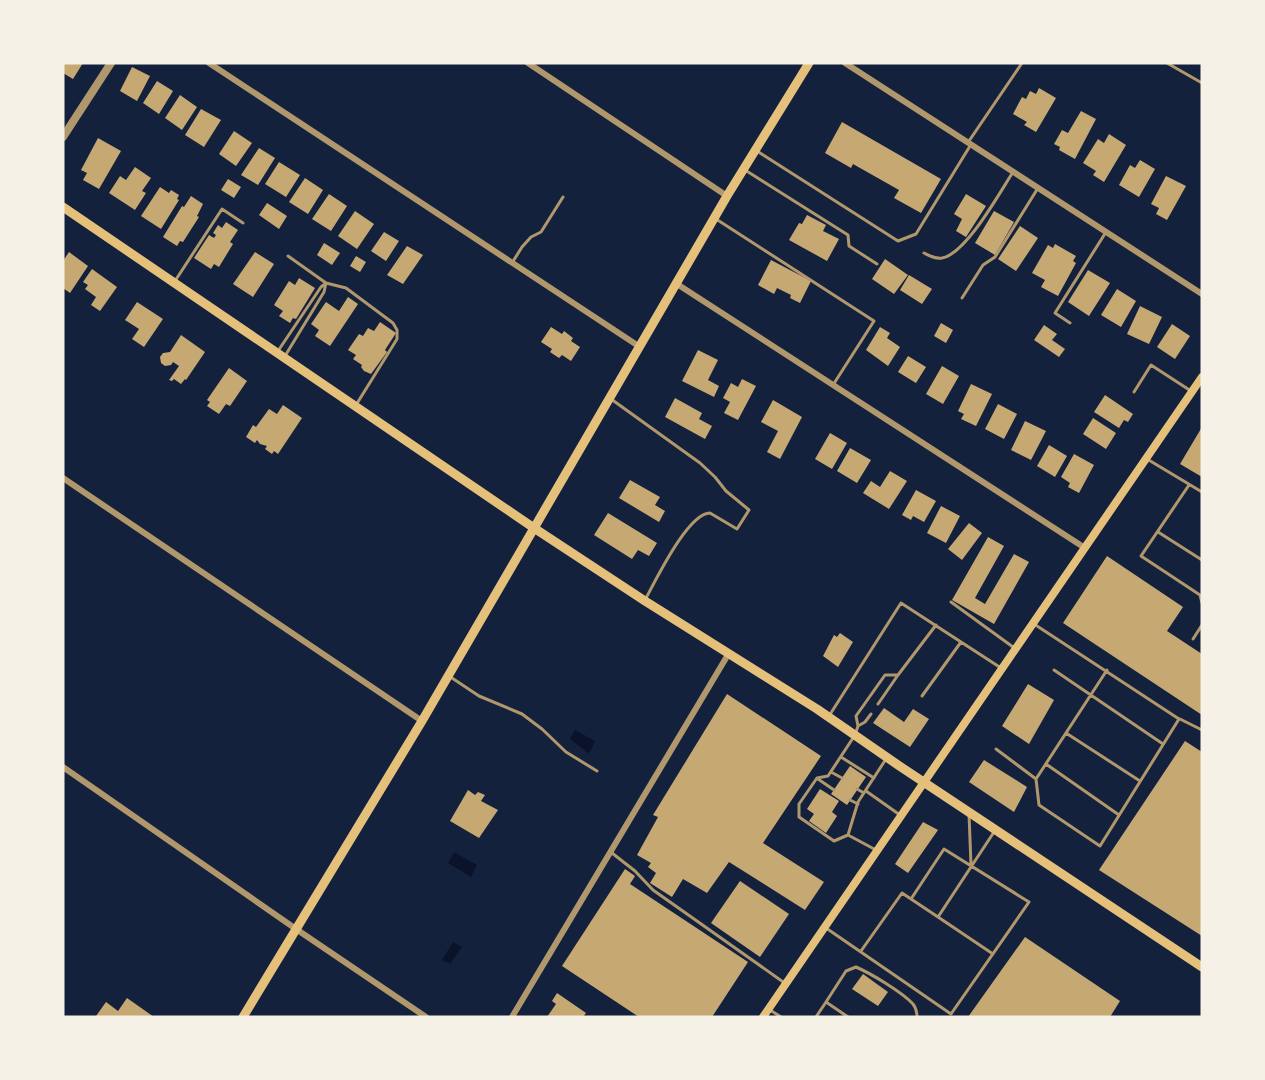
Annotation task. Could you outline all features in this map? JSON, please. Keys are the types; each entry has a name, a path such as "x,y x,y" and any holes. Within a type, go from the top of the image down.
{"main road":[{"path":"243,1017 422,721 727,196 809,63"},
{"path":"63,207 534,528 828,717 856,731 887,757 924,783 1202,967"},
{"path":"763,1017 1001,668 1196,391 1202,377"}],"street":[{"path":"63,136 111,63"},
{"path":"209,63 640,347"},
{"path":"528,63 727,196"},
{"path":"845,63 1202,294"},
{"path":"677,284 1085,548"},
{"path":"63,478 422,721"},
{"path":"512,1017 729,653"},
{"path":"63,767 426,1017"}],"lane":[{"path":"755,150 898,241 916,234 969,143 1022,63"},
{"path":"1167,63 1202,83"},
{"path":"744,169 848,235 849,246 877,264"},
{"path":"924,253 941,258 957,250 977,228 1013,172"},
{"path":"962,298 983,265 995,258 1038,188"},
{"path":"512,263 531,237 541,232 563,197"},
{"path":"174,282 222,209 243,223"},
{"path":"715,218 874,321 833,385"},
{"path":"1070,323 1055,313 1106,232"},
{"path":"288,256 326,283 346,288 393,323 397,330 397,339 356,406"},
{"path":"280,355 321,287 326,283"},
{"path":"280,355 324,292 326,283"},
{"path":"1134,392 1151,365 1196,391"},
{"path":"610,398 700,463 726,491 749,510 737,529 710,513 701,515 682,536 645,601"},
{"path":"1147,459 1202,492"},
{"path":"1189,485 1141,556 1201,593 1202,603"},
{"path":"1158,531 1202,560"},
{"path":"951,602 1015,648"},
{"path":"828,717 901,603 1001,668"},
{"path":"1033,623 1179,718 1202,730"},
{"path":"1193,639 1202,625"},
{"path":"878,704 936,626"},
{"path":"922,696 961,642"},
{"path":"1054,670 1163,744"},
{"path":"1107,670 1036,779 1039,805 1100,846 1179,718"},
{"path":"447,675 479,696 522,714 566,752 597,771"},
{"path":"856,731 856,716 885,675 898,675"},
{"path":"871,714 856,731 828,776 817,778 800,804 799,817 834,841 848,835 858,804 887,757"},
{"path":"1066,733 1140,781"},
{"path":"996,749 1036,779"},
{"path":"841,757 874,778"},
{"path":"1046,764 1119,815"},
{"path":"831,772 842,778"},
{"path":"817,778 834,790"},
{"path":"858,789 902,816"},
{"path":"850,800 858,804"},
{"path":"969,813 971,866"},
{"path":"938,917 996,830"},
{"path":"848,835 877,851"},
{"path":"825,927 950,1015 1029,902 944,849 911,899"},
{"path":"610,852 635,871 653,890 786,984"},
{"path":"861,951 902,893 993,954"},
{"path":"816,1017 846,971 855,967 865,971 908,1000 915,1006 917,1017"},
{"path":"826,1002 848,1017"},
{"path":"769,1009 781,1017"}],"water":[{"path":"575,730 595,741 590,752 588,753 570,739"},
{"path":"454,852 477,865 471,877 448,863"},
{"path":"453,942 462,947 450,964 442,960"}],"building":[{"path":"63,63 83,63 73,79 63,73"},
{"path":"132,67 150,76 137,101 120,91"},
{"path":"157,81 173,91 159,114 143,103"},
{"path":"1039,88 1056,98 1036,132 1024,125 1027,122 1013,114 1022,97 1026,99 1030,91 1036,94"},
{"path":"180,95 197,107 182,130 165,118"},
{"path":"201,109 221,120 204,147 185,135"},
{"path":"1081,111 1096,119 1075,159 1059,150 1060,147 1054,144 1062,130 1068,133"},
{"path":"842,122 941,179 921,213 894,198 899,190 853,164 851,168 825,153"},
{"path":"234,131 252,143 236,166 219,154"},
{"path":"1109,134 1126,145 1104,182 1093,175 1096,171 1083,163 1098,139 1104,143"},
{"path":"98,138 121,151 99,189 83,180 87,173 81,170"},
{"path":"259,148 275,158 258,185 241,175"},
{"path":"1140,160 1155,169 1139,197 1119,185 1130,165 1135,168"},
{"path":"279,162 300,175 286,197 265,184"},
{"path":"135,167 151,178 142,191 146,193 135,210 109,193 120,176 126,180"},
{"path":"1166,176 1186,186 1167,220 1156,214 1159,208 1151,204"},
{"path":"305,178 323,190 308,214 289,202"},
{"path":"228,179 241,187 234,198 221,190"},
{"path":"160,187 169,193 171,190 179,195 177,199 179,200 161,229 141,216"},
{"path":"329,194 347,206 331,231 312,219"},
{"path":"966,194 986,206 966,237 956,231 962,219 954,214"},
{"path":"191,196 203,204 197,216 199,217 183,242 180,241 177,246 163,237"},
{"path":"267,203 287,216 279,229 259,215"},
{"path":"355,211 374,224 357,249 338,236"},
{"path":"994,211 1014,222 995,255 975,243"},
{"path":"807,215 826,225 823,231 839,239 827,261 789,240 799,223 802,224"},
{"path":"226,222 238,230 230,242 233,244 219,267 214,264 211,269 194,258 209,235 214,238 216,235 213,233 218,225 222,228"},
{"path":"1020,226 1038,238 1016,271 998,259"},
{"path":"384,232 399,241 386,261 371,251"},
{"path":"324,243 340,253 332,265 317,255"},
{"path":"1055,244 1076,256 1073,261 1076,263 1058,296 1041,287 1045,280 1032,273 1048,245 1053,248"},
{"path":"407,246 423,255 403,284 387,275"},
{"path":"69,252 88,266 70,293 63,288 63,261"},
{"path":"255,252 274,264 253,297 233,284"},
{"path":"356,256 366,262 360,272 350,266"},
{"path":"885,259 908,275 894,294 872,279"},
{"path":"771,260 811,281 800,303 777,288 774,294 758,285"},
{"path":"92,269 117,287 100,311 91,305 96,297 85,289 88,285 83,282"},
{"path":"1088,270 1110,283 1089,316 1068,302"},
{"path":"909,275 932,289 922,304 900,290"},
{"path":"299,278 315,288 296,319 293,318 290,323 279,316 283,311 274,305 289,281 295,285"},
{"path":"1117,289 1136,301 1121,327 1101,315"},
{"path":"348,297 358,304 330,346 315,336 319,330 311,324 326,302 339,311"},
{"path":"137,302 163,319 144,347 132,339 139,329 125,320"},
{"path":"1140,306 1162,317 1149,344 1127,334"},
{"path":"380,322 396,333 385,350 387,352 371,374 364,371 362,365 353,359 356,355 348,350 359,334 363,336 368,328 374,331"},
{"path":"941,323 953,330 946,343 934,336"},
{"path":"1172,324 1190,336 1175,359 1157,347"},
{"path":"1044,325 1057,334 1052,340 1065,349 1059,357 1034,340"},
{"path":"551,327 562,334 564,331 573,338 571,341 580,347 571,361 562,355 559,358 550,352 552,349 541,342"},
{"path":"880,327 890,333 887,338 900,347 888,366 866,350"},
{"path":"181,335 205,352 181,384 174,379 169,380 179,366 173,362 165,366 161,363 160,357 163,353 170,352"},
{"path":"698,350 718,360 708,380 719,386 714,397 682,381"},
{"path":"908,356 926,367 916,383 898,372"},
{"path":"942,366 959,376 943,404 926,394"},
{"path":"229,368 247,381 230,406 226,404 219,414 207,406 210,402 207,400"},
{"path":"742,379 756,386 738,420 724,413 730,402 723,398 731,383 738,387"},
{"path":"971,384 992,394 976,426 961,419 964,414 958,411"},
{"path":"1105,395 1133,414 1128,422 1124,420 1119,428 1094,412"},
{"path":"675,398 702,413 699,419 712,426 705,439 665,417"},
{"path":"773,400 802,417 780,459 767,452 778,431 761,422"},
{"path":"998,404 1017,414 1004,439 985,429"},
{"path":"283,405 302,418 278,454 274,451 272,454 265,449 267,446 260,444 257,440 255,443 246,437 253,425 256,427 269,409 277,414"},
{"path":"1093,418 1116,433 1106,449 1083,434"},
{"path":"1025,421 1046,431 1031,460 1011,450"},
{"path":"1202,427 1202,477 1180,464"},
{"path":"830,433 847,443 832,469 815,459"},
{"path":"1049,445 1067,456 1055,477 1037,466"},
{"path":"850,448 871,460 857,483 837,471"},
{"path":"1074,454 1094,465 1079,493 1068,487 1070,483 1061,477"},
{"path":"890,471 907,481 889,509 863,493 871,481 880,487"},
{"path":"630,480 660,497 655,505 665,511 659,522 619,498"},
{"path":"916,490 936,501 924,522 913,516 911,520 902,515"},
{"path":"941,506 960,516 946,543 927,533"},
{"path":"608,513 657,543 649,556 638,550 632,559 594,535"},
{"path":"969,523 982,533 962,560 948,549"},
{"path":"988,537 1004,546 975,598 985,604 1014,554 1029,562 994,624 952,600"},
{"path":"1107,556 1183,607 1167,631 1202,654 1202,715 1063,623"},
{"path":"840,633 853,642 838,667 823,656 834,635 837,637"},
{"path":"1028,684 1054,700 1029,744 1002,726"},
{"path":"727,694 821,756 763,843 824,882 805,910 729,862 707,893 683,879 672,897 650,883 656,873 648,867 651,863 637,855 658,817 653,815"},
{"path":"884,708 904,722 913,709 929,719 910,747 873,723"},
{"path":"1185,741 1202,752 1202,936 1099,870"},
{"path":"984,760 1027,787 1014,812 969,782"},
{"path":"850,766 866,777 847,805 831,794"},
{"path":"820,789 839,801 832,812 837,816 826,833 809,821 814,814 807,809"},
{"path":"468,790 475,795 478,792 485,795 481,801 498,810 479,838 450,821"},
{"path":"923,822 938,830 908,873 895,864"},
{"path":"625,869 635,876 630,884 748,962 712,1017 639,1017 562,966"},
{"path":"740,881 789,914 760,957 711,923"},
{"path":"1025,937 1120,1001 1110,1017 968,1017"},
{"path":"863,974 888,992 878,1006 852,989"},
{"path":"557,993 586,1013 583,1017 547,1017 556,1004 552,1001"},
{"path":"127,998 154,1017 96,1016 106,1002 118,1011"}]}
